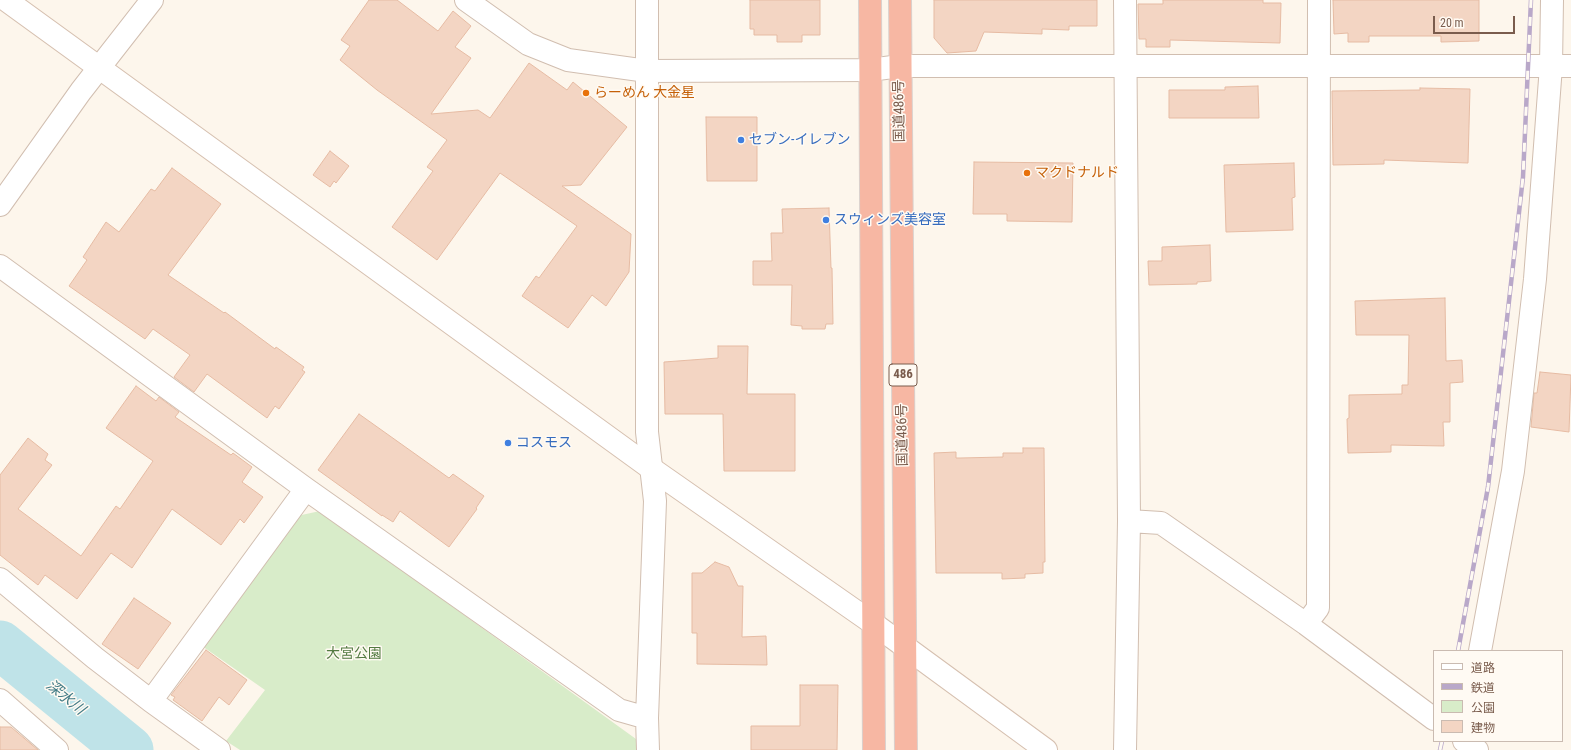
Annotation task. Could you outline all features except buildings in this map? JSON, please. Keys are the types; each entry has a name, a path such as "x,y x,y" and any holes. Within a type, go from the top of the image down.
{"highway":[{"name":"国道486号","path":"870,0 874,750"},
{"name":"国道486号","path":"900,0 906,750"}],"street":[{"path":"6,0 652,469 874,624 1046,750"},
{"path":"0,205 99,67 152,0"},
{"path":"466,0 528,44 568,60 647,71 870,70 900,66 1561,66"},
{"path":"646,0 647,432 655,501 647,718 648,750"},
{"path":"1125,0 1129,521 1125,750"},
{"path":"1306,624 1318,608 1319,0"},
{"path":"1480,650 1513,471 1561,66 1552,0"},
{"path":"0,266 306,489 619,710 647,718"},
{"path":"151,701 306,489"},
{"path":"1129,521 1161,524 1306,624 1433,718"},
{"path":"0,579 95,658 219,750"},
{"path":"0,700 57,750"},
{"path":"1465,742 1477,750"}],"green space":[{"name":"大宮公園","path":"320,511 636,739 636,750 240,750 226,741 265,690 202,646 297,516"}],"waterway":[{"name":"深水川","path":"0,645 129,750"}],"railway":[{"path":"1458,650 1488,487 1523,177 1531,0"},
{"path":"1440,750 1442,742"}],"place":[{"name":"らーめん 大金星","path":"586,93"},
{"name":"セブン-イレブン","path":"741,140"},
{"name":"マクドナルド","path":"1027,173"},
{"name":"スウィンズ美容室","path":"826,220"},
{"name":"コスモス","path":"508,443"}]}
